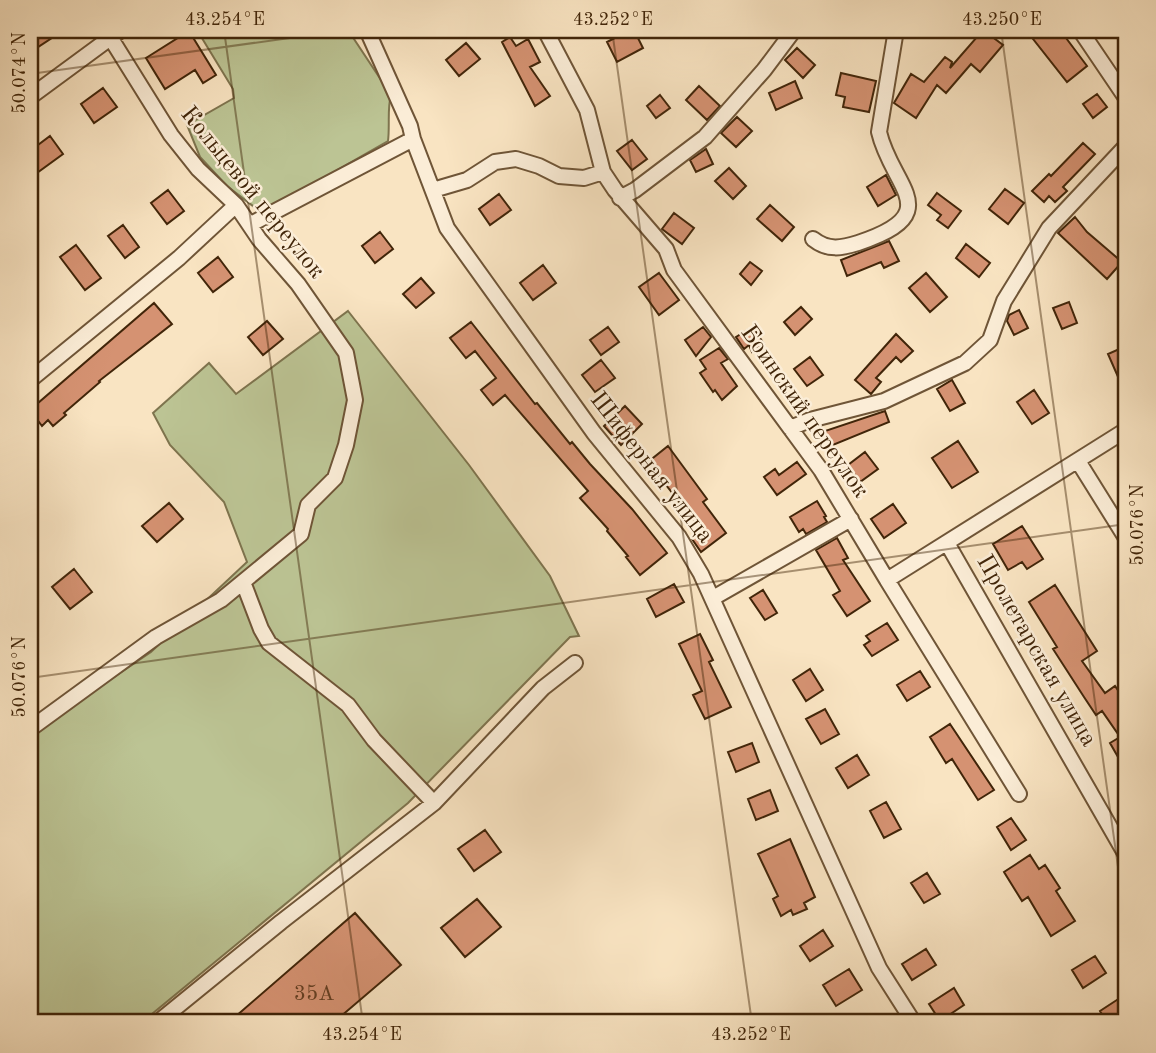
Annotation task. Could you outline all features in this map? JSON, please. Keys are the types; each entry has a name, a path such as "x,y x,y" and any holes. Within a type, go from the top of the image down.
{"street":[{"name":"Шиферная улица","path":"367,30 410,126 447,228 593,433 679,537 713,598 879,968 914,1023"},
{"name":"Боинский переулок","path":"545,30 587,110 603,172 620,198 666,249 674,270 821,470 887,580"},
{"path":"620,198 635,190 705,137 764,71 794,30"},
{"path":"813,239 820,245 841,248 894,227 904,219 909,209 905,187 882,144 879,132 896,30"},
{"path":"1080,30 1126,97"},
{"path":"30,97 115,34"},
{"name":"Кольцевой переулок","path":"30,729 156,637 221,600 302,534 308,505 335,478 346,445 355,400 346,354 298,284 260,239 236,205 198,169 171,135 115,34"},
{"path":"251,224 413,139"},
{"path":"790,428 810,420 884,401 965,363 990,340 1004,301 1049,228 1126,146"},
{"path":"433,190 467,180 495,162 516,159 559,176 584,178 603,172"},
{"path":"30,380 179,258 236,205"},
{"path":"1019,794 887,580 1126,430"},
{"path":"1078,461 1126,538"},
{"path":"713,598 851,519"},
{"name":"Пролетарская улица","path":"947,543 1126,855"},
{"path":"243,582 269,643 348,705 374,740 434,803"},
{"path":"157,1023 434,803 543,688 575,663"}],"green space":[{"path":"197,30 348,30 391,95 388,141 262,213 227,186 200,157 187,125 234,98 233,89"},
{"path":"348,311 469,465 550,576 579,636 570,637 408,803 141,1023 30,1023 30,734 151,652 247,562 224,502 170,445 153,413 209,363 236,394"}],"building":[{"path":"30,30 64,30 35,49 30,41"},
{"path":"634,30 643,48 617,62 607,42"},
{"path":"983,30 1003,45 980,72 971,64 946,93 937,85 916,118 894,103 911,74 924,82 945,57 952,62 950,68"},
{"path":"1026,30 1060,30 1087,66 1067,82"},
{"path":"189,31 216,75 203,83 195,70 165,89 146,58"},
{"path":"510,37 516,46 528,39 540,62 530,67 550,96 535,106 502,42"},
{"path":"466,43 480,59 459,76 446,60"},
{"path":"797,48 815,65 803,78 785,60"},
{"path":"841,73 876,81 869,112 843,107 845,97 836,95"},
{"path":"795,81 802,98 776,110 769,93"},
{"path":"699,86 720,106 707,120 686,100"},
{"path":"103,88 117,107 94,123 81,104"},
{"path":"1097,94 1107,107 1093,118 1083,104"},
{"path":"660,95 670,108 656,118 647,106"},
{"path":"737,117 752,131 736,147 721,133"},
{"path":"50,136 63,154 30,178 30,151"},
{"path":"632,140 647,159 632,170 617,151"},
{"path":"1083,143 1095,154 1063,187 1067,191 1055,202 1049,196 1044,202 1032,191"},
{"path":"706,149 713,164 696,172 690,160"},
{"path":"729,168 746,186 733,199 715,181"},
{"path":"886,175 896,195 878,206 867,187"},
{"path":"1005,189 1024,203 1008,224 989,209"},
{"path":"168,190 184,211 167,224 151,203"},
{"path":"937,193 961,211 948,228 937,220 941,215 928,205"},
{"path":"499,194 511,210 490,225 479,209"},
{"path":"770,205 794,227 782,241 757,219"},
{"path":"674,213 694,228 682,244 662,229"},
{"path":"1075,217 1087,232 1122,262 1107,279 1058,233"},
{"path":"123,225 139,247 125,258 108,236"},
{"path":"380,232 393,249 375,263 362,246"},
{"path":"889,241 899,261 884,268 881,262 847,276 841,260"},
{"path":"966,244 990,263 979,277 956,258"},
{"path":"76,245 101,278 85,290 60,257"},
{"path":"218,257 233,277 213,292 198,273"},
{"path":"750,262 762,271 751,285 740,274"},
{"path":"543,265 556,283 533,300 520,283"},
{"path":"659,273 679,300 659,315 639,287"},
{"path":"926,273 947,297 930,312 909,288"},
{"path":"421,278 434,293 416,308 403,294"},
{"path":"1069,302 1077,323 1062,329 1053,308"},
{"path":"154,303 172,324 99,381 53,426 48,420 42,426 30,410"},
{"path":"801,307 812,319 795,335 784,322"},
{"path":"1019,310 1028,328 1014,335 1007,321 1009,315"},
{"path":"267,321 283,339 263,355 248,337"},
{"path":"471,322 535,404 537,403 570,444 572,442 632,509 667,553 640,575 608,529 580,498 588,491 505,395 493,405 481,390 496,378 475,351 466,358 450,338"},
{"path":"608,327 619,342 601,355 590,340"},
{"path":"703,327 711,337 696,356 685,340"},
{"path":"754,329 764,344 752,352 749,345 744,349 736,337"},
{"path":"896,334 913,351 901,362 896,357 876,378 881,382 871,394 855,380"},
{"path":"1126,346 1126,395 1108,354"},
{"path":"719,348 728,359 721,363 737,386 722,400 700,373 706,369 700,360"},
{"path":"810,357 823,375 807,386 794,369"},
{"path":"601,360 615,378 595,392 582,375"},
{"path":"952,380 965,403 950,411 937,389"},
{"path":"1034,390 1049,413 1032,424 1017,402"},
{"path":"625,406 642,424 621,445 604,426"},
{"path":"885,411 889,422 828,447 822,432"},
{"path":"958,441 978,472 952,488 932,458"},
{"path":"668,446 707,499 703,502 726,533 701,552 692,539 702,531 648,462"},
{"path":"865,452 878,469 860,482 848,465"},
{"path":"797,462 806,474 777,495 764,477 775,469 779,475"},
{"path":"817,501 827,522 806,534 803,529 799,532 790,517"},
{"path":"169,503 183,519 157,542 142,526"},
{"path":"893,504 906,523 884,538 871,519"},
{"path":"1022,526 1043,559 1027,569 1022,562 1008,570 993,544"},
{"path":"837,538 848,558 843,560 870,601 847,616 833,595 840,591 816,550"},
{"path":"74,569 92,592 70,609 52,587"},
{"path":"674,584 684,602 656,617 647,599"},
{"path":"1055,585 1097,651 1082,661 1105,693 1115,686 1126,702 1126,771 1110,743 1120,737 1102,711 1096,715 1053,649 1057,647 1029,602"},
{"path":"763,590 777,613 765,620 750,598"},
{"path":"887,623 898,640 872,656 864,645 870,641 866,636"},
{"path":"700,634 713,660 709,662 731,707 705,719 693,695 702,691 679,644"},
{"path":"810,669 823,690 806,701 793,680"},
{"path":"920,671 930,687 907,701 897,685"},
{"path":"825,709 839,734 821,744 806,719"},
{"path":"950,724 994,790 978,800 952,759 946,763 930,737"},
{"path":"752,743 759,762 736,772 728,752"},
{"path":"857,755 869,775 848,788 836,768"},
{"path":"770,790 778,811 756,820 748,799"},
{"path":"886,802 901,829 884,838 870,811"},
{"path":"1011,818 1026,840 1011,850 997,827"},
{"path":"485,830 501,852 474,871 458,849"},
{"path":"790,839 815,897 804,903 807,909 793,915 791,910 781,916 773,899 778,896 758,854"},
{"path":"1030,855 1039,869 1045,865 1060,888 1056,891 1075,921 1051,936 1028,897 1022,901 1004,872"},
{"path":"927,873 940,894 924,903 911,883"},
{"path":"477,899 501,927 465,957 441,928"},
{"path":"355,913 401,965 333,1023 228,1023"},
{"path":"823,930 833,946 810,961 800,946"},
{"path":"926,949 936,965 912,980 902,964"},
{"path":"1095,956 1106,973 1083,988 1072,970"},
{"path":"849,969 862,990 836,1006 823,985"},
{"path":"954,988 964,1005 940,1021 929,1004"},
{"path":"1126,994 1126,1016 1115,1023 1107,1023 1100,1011"}]}
